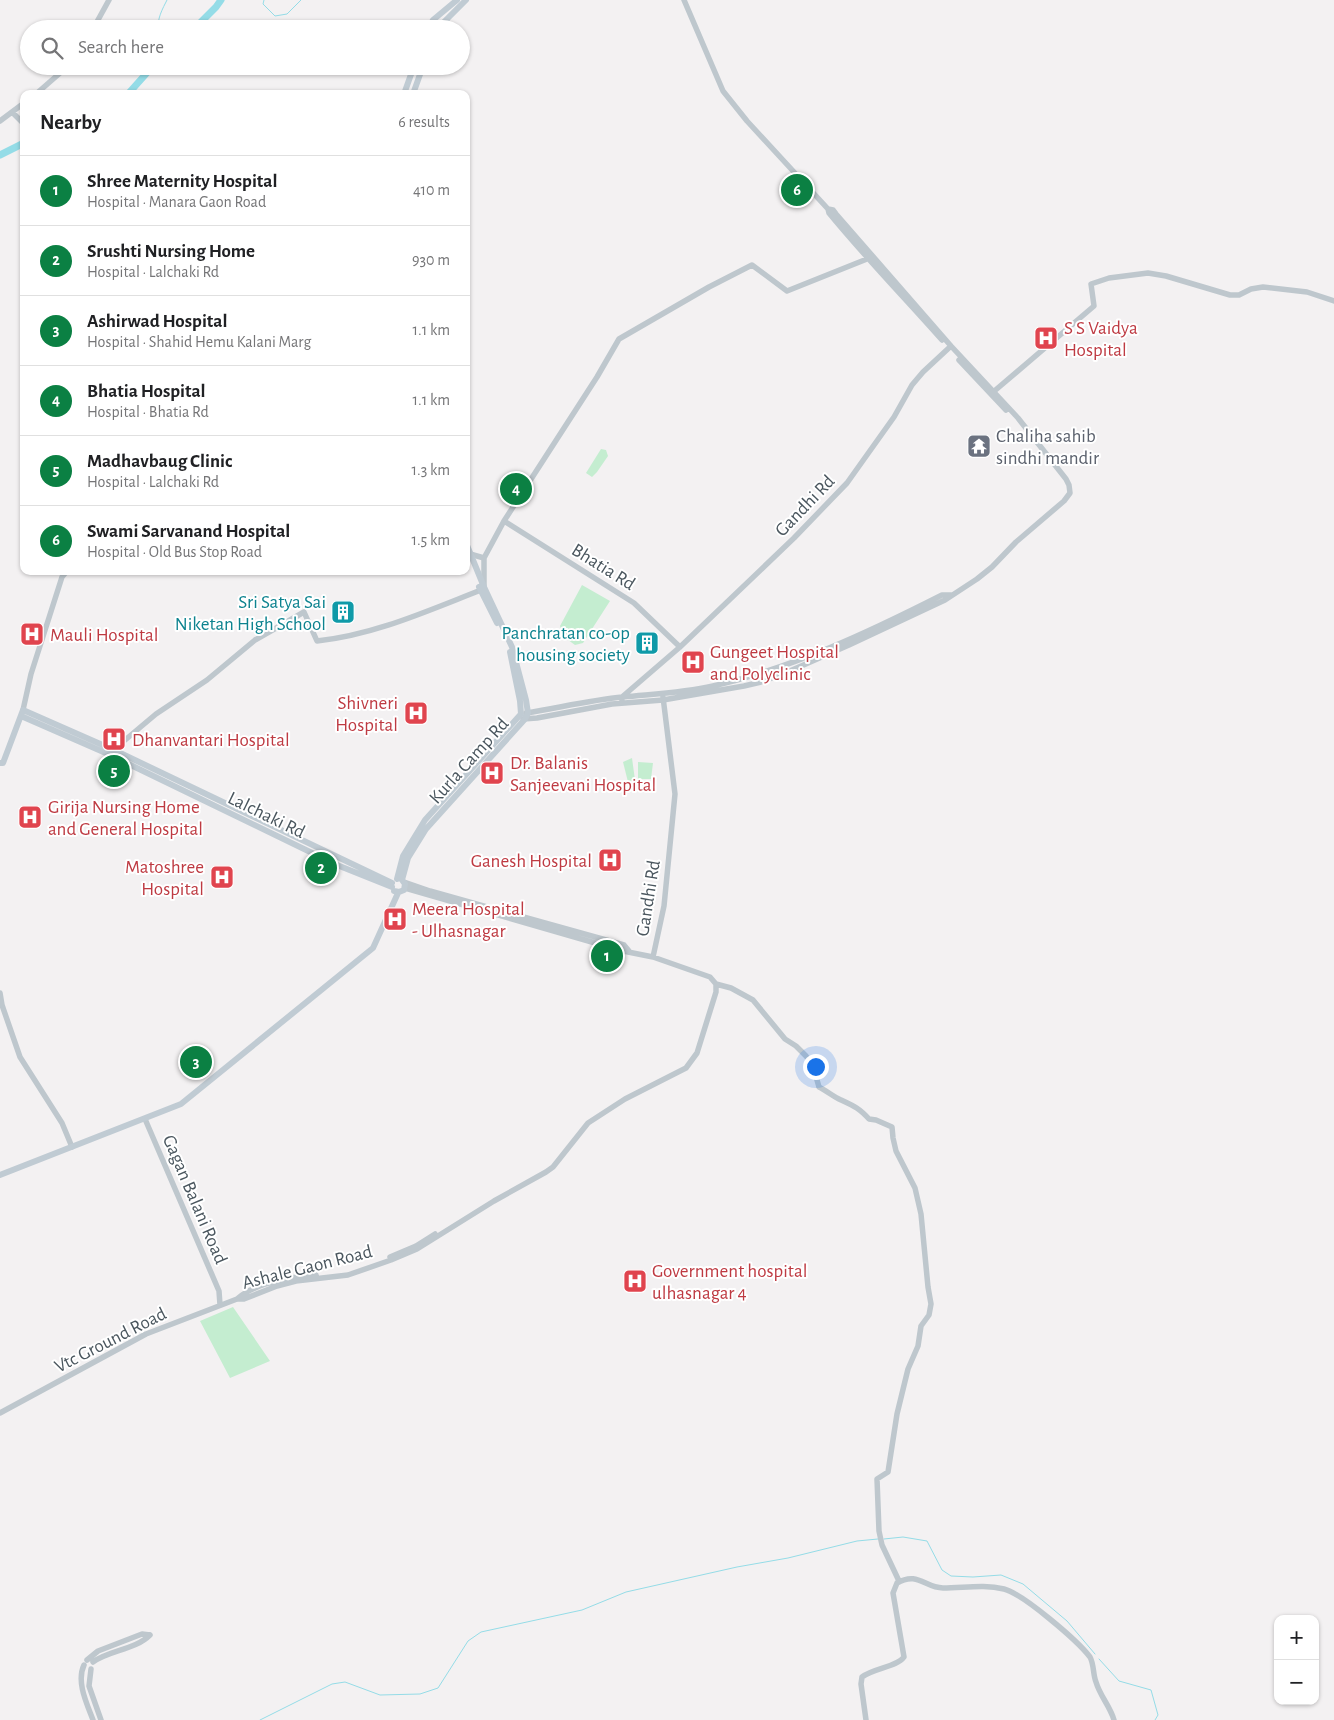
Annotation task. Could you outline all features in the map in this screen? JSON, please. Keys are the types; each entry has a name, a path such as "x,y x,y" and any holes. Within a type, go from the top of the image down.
{"main road":[{"path":"434,20 457,0"},
{"path":"446,20 466,0"},
{"path":"405,90 411,75"},
{"path":"414,90 420,75"},
{"name":"Kurla Camp Rd","path":"399,883 403,856 426,820 523,716 510,653 470,560"},
{"path":"0,763 3,763 22,714"},
{"name":"Lalchaki Rd","path":"22,714 111,752 268,828 399,883"},
{"path":"0,1175 181,1104 372,948 398,892 402,892 399,883"}],"street":[{"path":"98,20 109,0"},
{"path":"663,698 779,667 945,600 978,579 1069,495 1065,482 1053,465 992,393 867,259 829,213 828,209 723,91 684,0"},
{"path":"41,90 58,75"},
{"path":"0,121 20,106"},
{"path":"12,112 20,120"},
{"path":"828,209 833,210 950,347"},
{"path":"111,752 156,714 207,680 255,640 304,612 316,641 393,625 482,589 484,558 504,521 620,339 709,287 752,265 787,291 867,259"},
{"path":"992,393 1094,306 1091,284 1109,278 1148,273 1166,276 1230,295 1239,295 1251,289 1271,287 1306,292 1334,301"},
{"name":"Gandhi Rd","path":"622,700 776,556 848,483 894,418 912,386 923,372 950,347"},
{"name":"Bhatia Rd","path":"504,521 634,603 680,647"},
{"path":"470,555 484,558"},
{"path":"22,714 34,665 63,575"},
{"path":"523,716 622,700 663,698 761,682 850,645 924,607"},
{"name":"Gandhi Rd","path":"653,957 664,906 676,794 663,698"},
{"path":"399,883 472,906 582,936 623,951 653,957 710,977 716,984 731,988 753,1000 785,1039 806,1056 813,1066 819,1088 840,1100 852,1104 869,1119 892,1127 892,1138 896,1151 914,1188 921,1214 931,1304 929,1315 921,1326 918,1346 908,1369 897,1414 888,1472 877,1479 879,1531 882,1545 899,1581"},
{"name":"Ashale Gaon Road","path":"237,1299 244,1299 296,1281 356,1272 416,1248 546,1172 588,1123 625,1099 686,1068 697,1053 716,992 716,984"},
{"path":"0,993 2,1005 20,1057 62,1124 72,1147"},
{"name":"Gagan Balani Road","path":"145,1119 219,1291 220,1305"},
{"name":"Gagan Balani Road","path":"219,1291 230,1302"},
{"name":"Vtc Ground Road","path":"0,1413 146,1334 237,1299"},
{"path":"866,1720 861,1684 862,1677 873,1670 901,1661 904,1657 893,1594 894,1587 899,1581 910,1578 941,1588 992,1586 1006,1589 1022,1596 1091,1659 1096,1683 1111,1710 1114,1720"},
{"path":"88,1662 144,1641 150,1635 142,1634 98,1651 88,1662 81,1671 83,1689 94,1720"},
{"path":"88,1662 86,1669 91,1669 89,1686 101,1720"}],"green space":[{"path":"601,449 606,450 608,456 592,477 586,473"},
{"path":"582,585 610,601 583,643 575,645 564,637 560,626"},
{"path":"632,758 635,780 628,782 623,762"},
{"path":"638,762 653,763 651,779 638,779"},
{"path":"233,1307 270,1361 230,1378 200,1321"}],"waterway":[{"path":"159,20 167,0"},
{"path":"203,20 221,0"},
{"path":"264,0 263,4 275,16 287,14 301,0"},
{"path":"132,90 145,75"},
{"path":"0,155 20,145"},
{"path":"884,1539 903,1537 927,1541 942,1570 951,1576 1001,1575 1023,1584 1067,1621 1095,1654"},
{"path":"260,1720 332,1684 345,1682 380,1695 420,1694 438,1688 468,1641 481,1632 582,1610 626,1592 737,1567 788,1558 857,1541 878,1539"},
{"path":"1099,1659 1119,1681 1151,1690 1158,1715 1155,1720"}],"place":[{"name":"Swami Sarvanand Hospital","path":"797,190"},
{"name":"S S Vaidya Hospital","path":"1046,338"},
{"name":"Chaliha sahib sindhi mandir","path":"979,446"},
{"name":"Bhatia Hospital","path":"516,489"},
{"name":"Sri Satya Sai Niketan High School","path":"343,612"},
{"name":"Mauli Hospital","path":"32,634"},
{"name":"Panchratan co-op housing society","path":"647,643"},
{"name":"Gungeet Hospital and Polyclinic","path":"693,662"},
{"name":"Shivneri Hospital","path":"416,713"},
{"name":"Dhanvantari Hospital","path":"114,739"},
{"name":"Madhavbaug Clinic","path":"114,771"},
{"name":"Dr. Balanis Sanjeevani Hospital","path":"492,773"},
{"name":"Girija Nursing Home and General Hospital","path":"30,817"},
{"name":"Ganesh Hospital","path":"610,860"},
{"name":"Srushti Nursing Home","path":"321,868"},
{"name":"Matoshree Hospital","path":"222,877"},
{"name":"Meera Hospital - Ulhasnagar","path":"395,919"},
{"name":"Shree Maternity Hospital","path":"607,956"},
{"name":"Ashirwad Hospital","path":"196,1062"},
{"name":"Government hospital ulhasnagar 4","path":"635,1281"}]}
